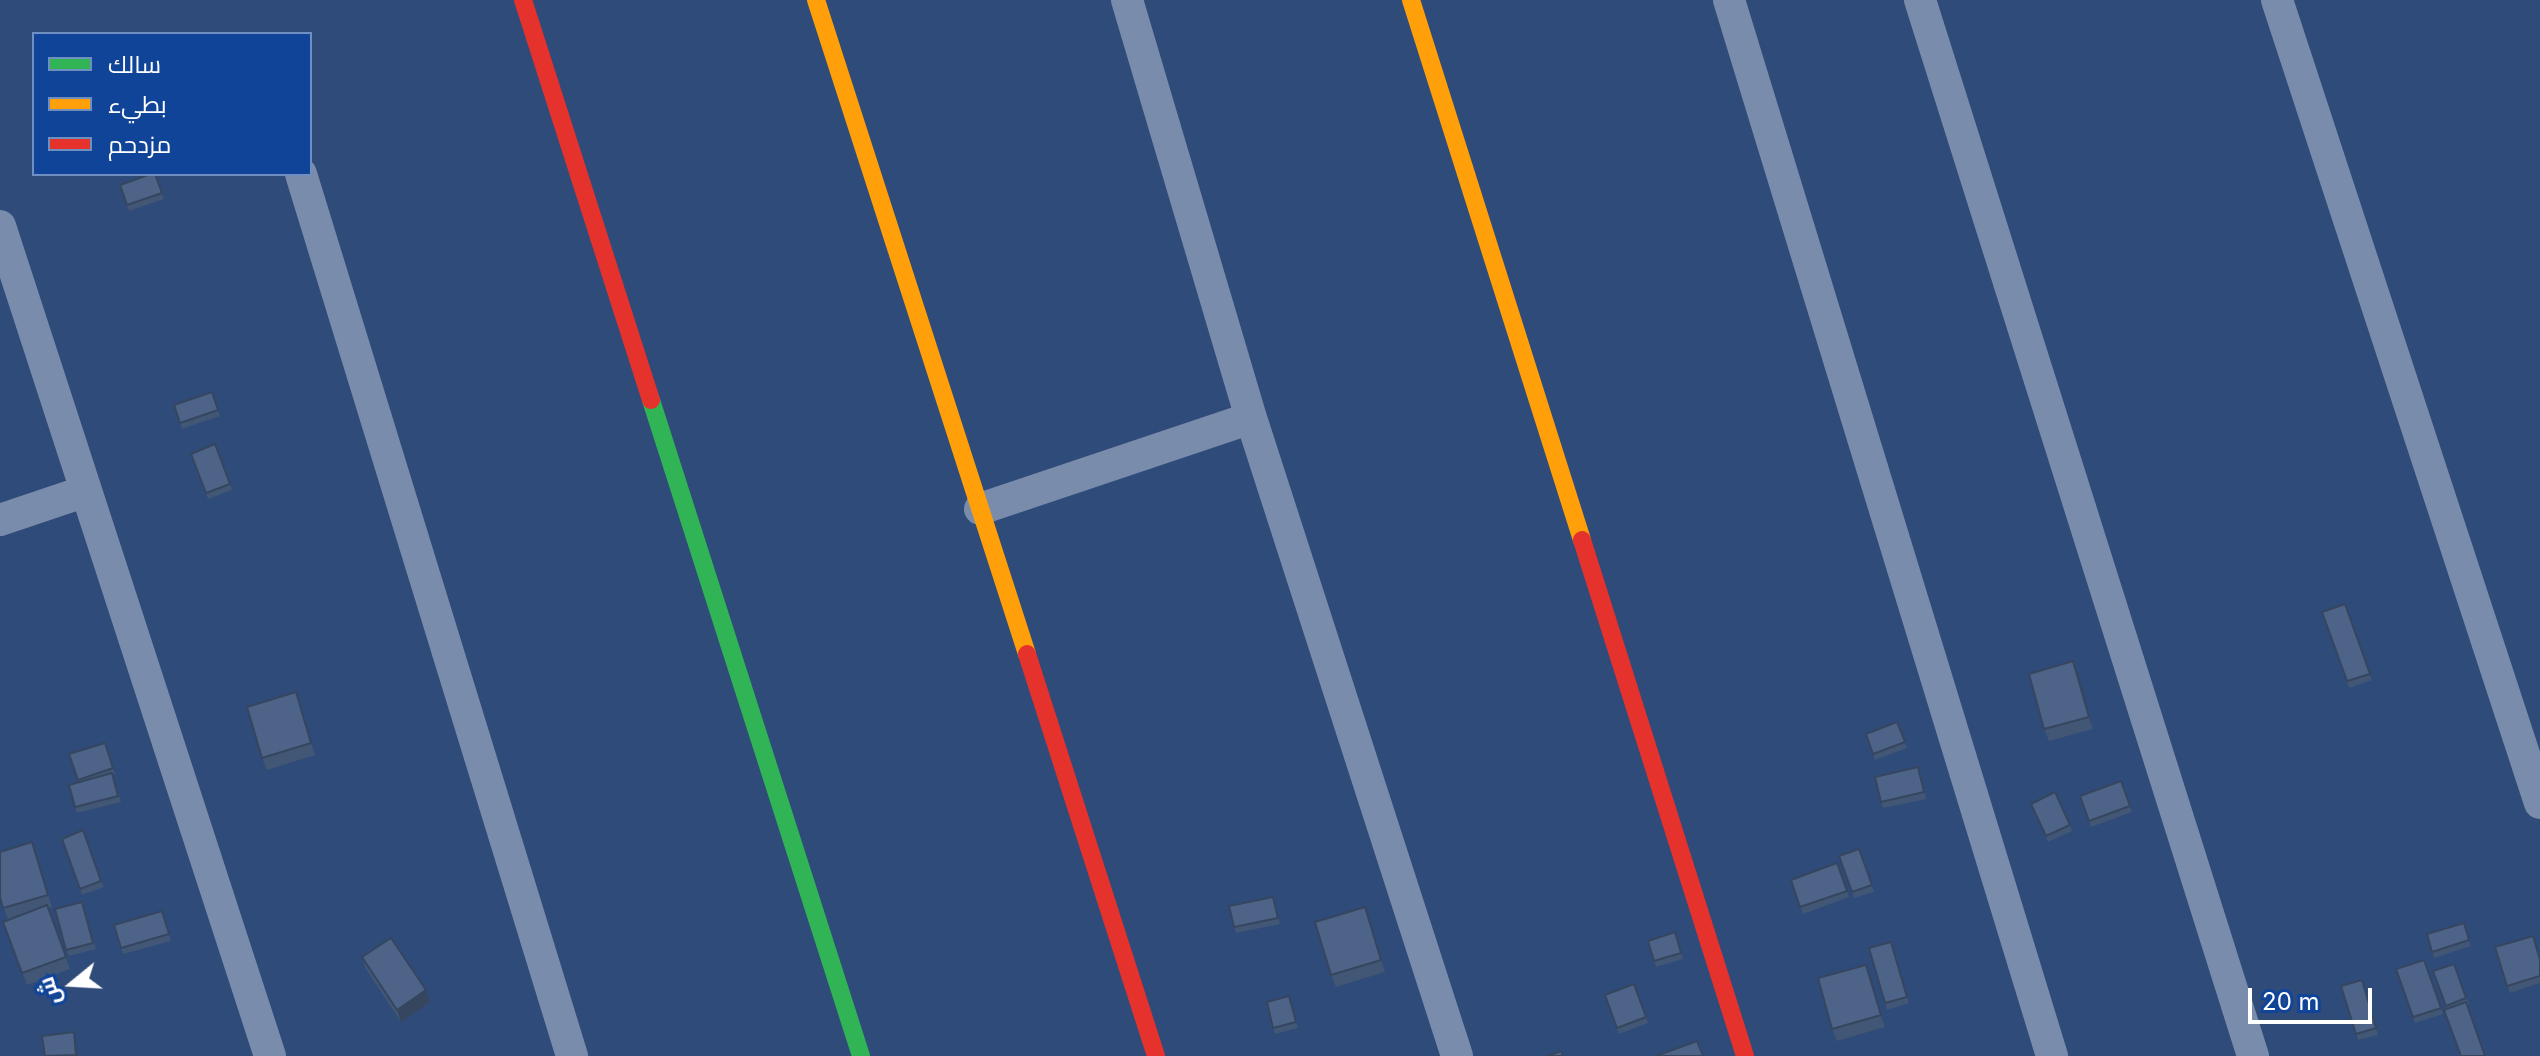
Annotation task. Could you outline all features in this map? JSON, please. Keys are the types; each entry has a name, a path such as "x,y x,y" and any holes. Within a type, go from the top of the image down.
{"street":[{"path":"523,0 861,1056"},
{"path":"816,0 1156,1056"},
{"path":"1127,0 1251,418 1457,1056"},
{"path":"1411,0 1745,1056"},
{"path":"1729,0 2052,1056"},
{"path":"1920,0 2253,1056"},
{"path":"2277,0 2540,803"},
{"path":"302,176 572,1056"},
{"path":"0,226 270,1056"},
{"path":"980,509 1251,418"},
{"path":"0,520 86,491"}],"building":[{"path":"145,176 156,176 162,193 127,205 120,185"},
{"path":"212,392 218,410 180,423 174,405"},
{"path":"215,444 230,484 206,493 191,454"},
{"path":"2345,604 2370,674 2347,681 2322,612"},
{"path":"2073,661 2089,717 2044,729 2029,674"},
{"path":"296,692 311,743 262,758 247,707"},
{"path":"1897,722 1905,742 1873,754 1866,734"},
{"path":"105,743 113,768 78,780 69,754"},
{"path":"1918,767 1924,792 1881,802 1875,777"},
{"path":"112,773 118,796 75,807 69,785"},
{"path":"2121,781 2130,806 2089,821 2080,796"},
{"path":"2055,792 2070,825 2046,836 2031,804"},
{"path":"83,830 101,881 80,889 62,839"},
{"path":"32,842 48,895 3,908 0,897 0,852"},
{"path":"1859,849 1872,885 1852,892 1839,856"},
{"path":"1837,863 1847,891 1800,907 1791,880"},
{"path":"1273,897 1278,918 1234,927 1229,906"},
{"path":"82,902 93,943 66,950 55,909"},
{"path":"47,905 66,957 22,973 3,922"},
{"path":"1365,907 1381,960 1331,975 1315,922"},
{"path":"162,911 169,934 121,948 114,925"},
{"path":"2464,923 2469,940 2432,952 2427,934"},
{"path":"1675,932 1681,953 1654,961 1648,941"},
{"path":"2533,936 2540,960 2540,976 2507,986 2495,947"},
{"path":"391,938 426,990 397,1010 362,957"},
{"path":"1891,942 1907,997 1885,1003 1869,948"},
{"path":"2424,960 2441,1008 2413,1017 2396,969"},
{"path":"2454,964 2466,998 2446,1006 2433,971"},
{"path":"1866,965 1881,1015 1832,1029 1818,978"},
{"path":"2362,980 2376,1028 2356,1034 2341,986"},
{"path":"1634,984 1646,1017 1617,1028 1605,995"},
{"path":"1289,996 1296,1022 1273,1028 1267,1002"},
{"path":"2466,1002 2485,1056 2461,1056 2444,1010"},
{"path":"74,1032 76,1055 45,1056 42,1036"},
{"path":"1697,1041 1703,1056 1656,1056"}],"traffic: fast":[{"path":"651,400 861,1056"}],"traffic: slow":[{"path":"816,0 1027,654"},
{"path":"1411,0 1582,540"}],"traffic: jam":[{"path":"523,0 651,400"},
{"path":"1582,540 1745,1056"},
{"path":"1027,654 1156,1056"}]}
